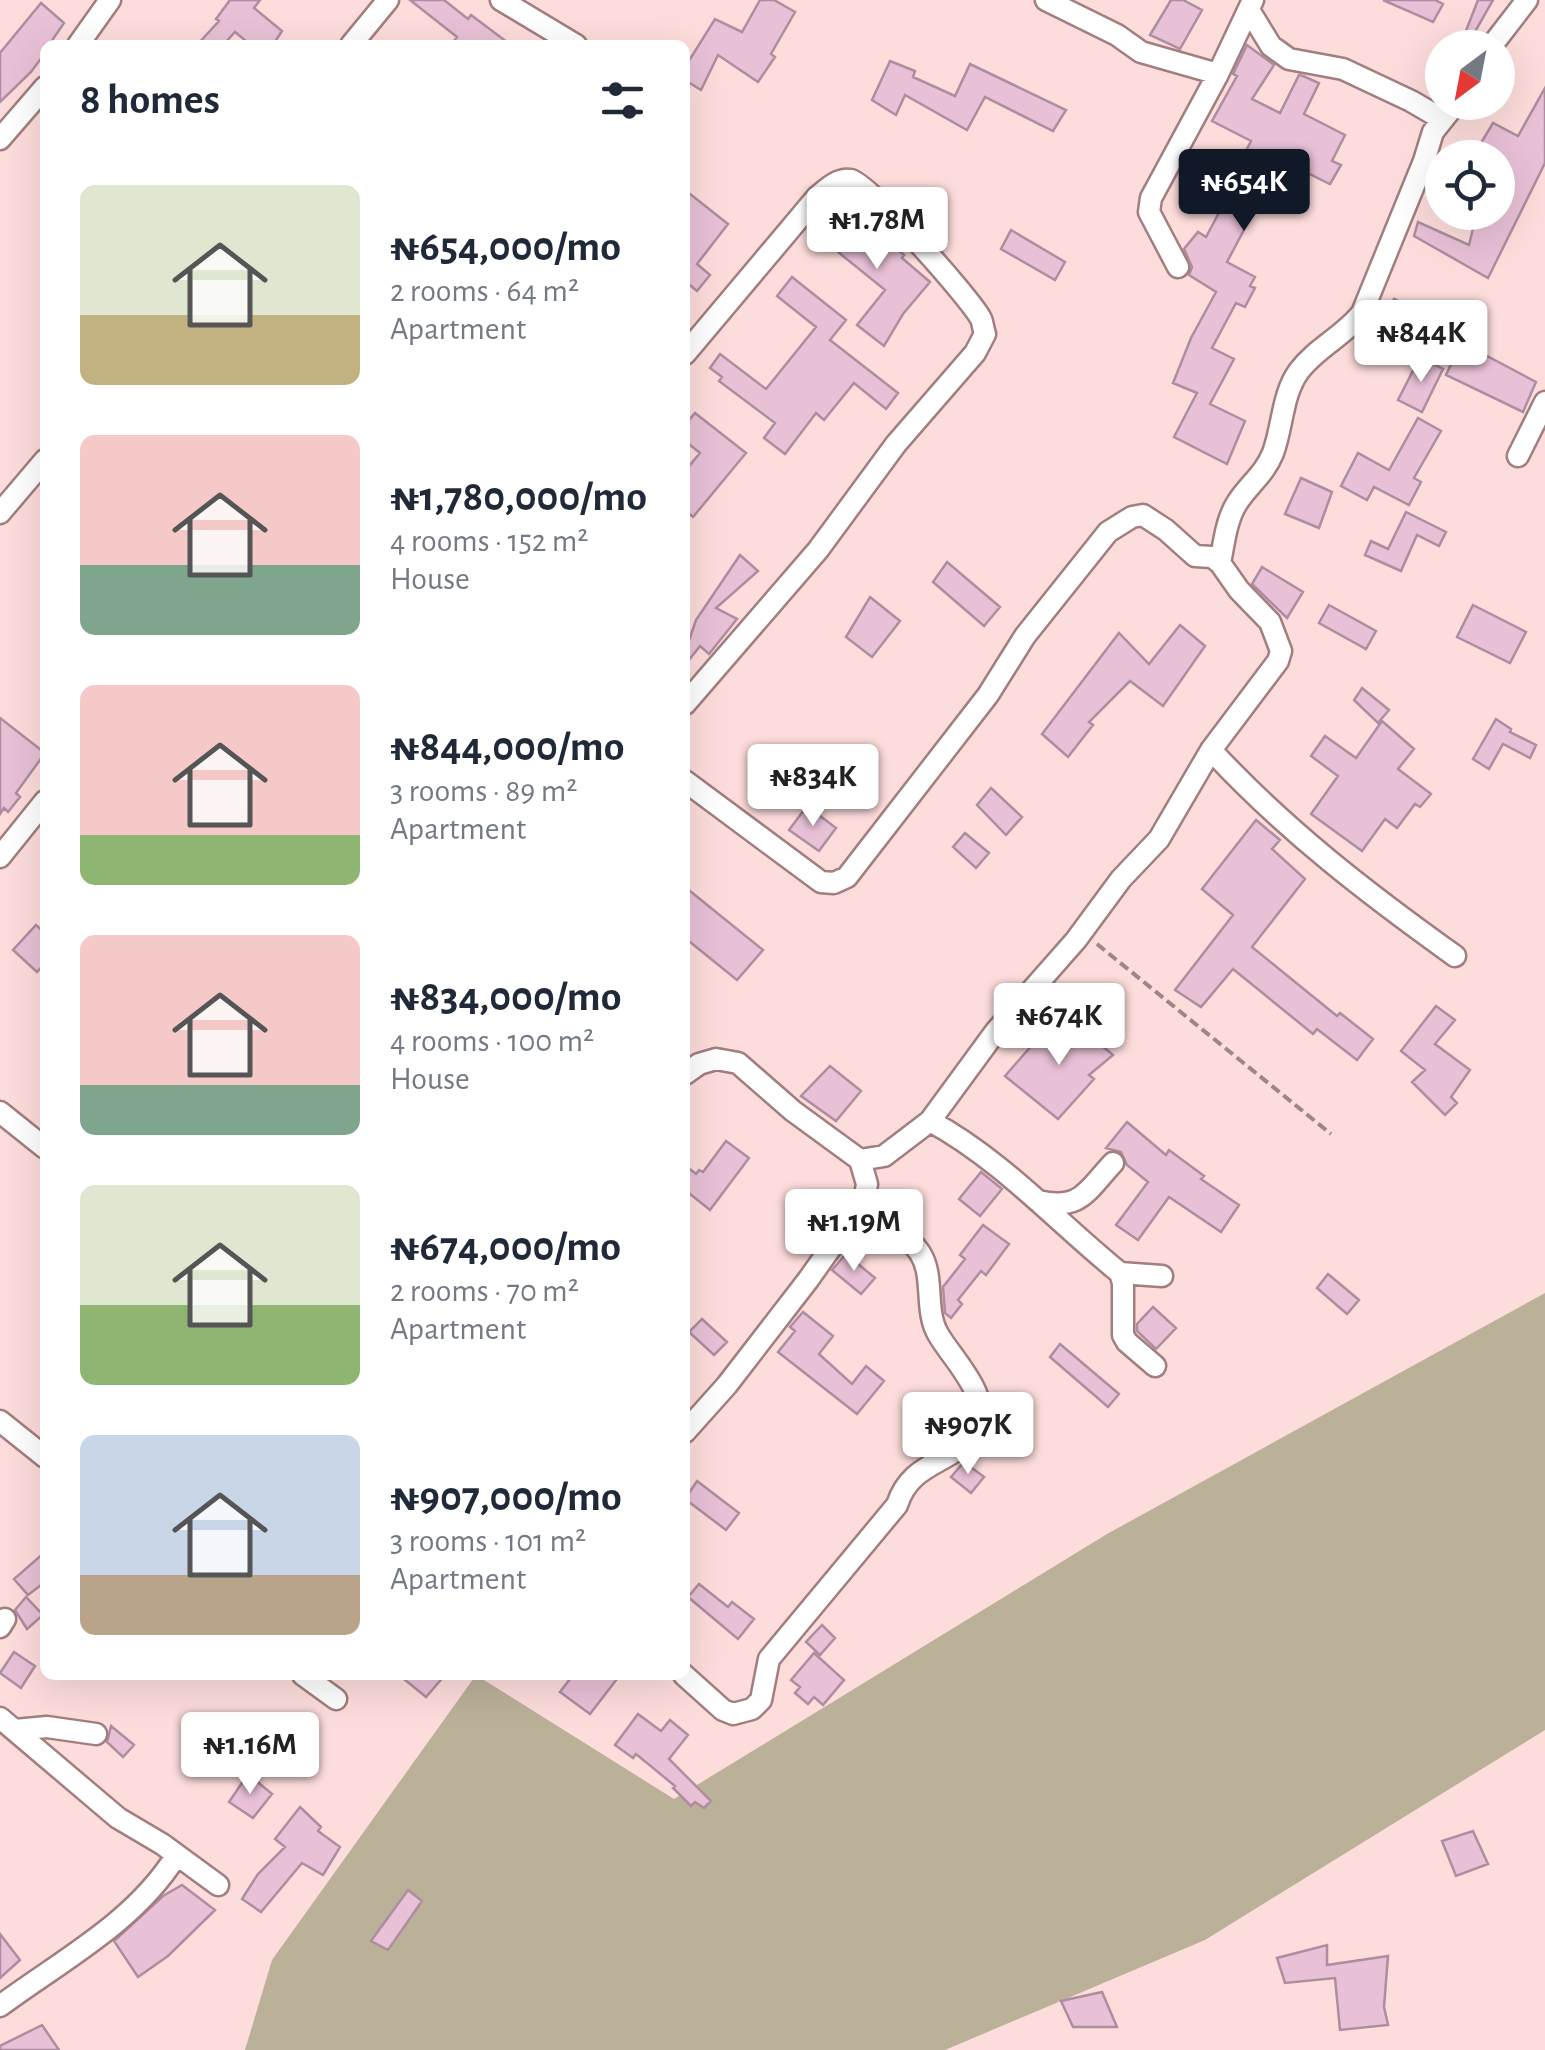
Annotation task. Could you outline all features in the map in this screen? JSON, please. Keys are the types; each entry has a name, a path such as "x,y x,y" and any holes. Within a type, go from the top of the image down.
{"street":[{"path":"355,40 388,0"},
{"path":"501,0 568,40"},
{"path":"1046,0 1117,35 1141,52 1218,74"},
{"path":"81,40 106,1"},
{"path":"1178,268 1151,218 1149,206 1251,5"},
{"path":"1251,5 1271,46 1289,59 1344,69 1425,108"},
{"path":"1508,30 1533,6"},
{"path":"0,139 40,93"},
{"path":"1220,563 1238,500 1253,486 1271,457 1291,383 1308,360 1350,328 1362,313 1433,132 1441,120"},
{"path":"690,348 817,197 834,182 851,180 864,185 962,293 981,318 985,334 975,352 896,444 818,550 690,698"},
{"path":"1518,456 1545,402"},
{"path":"2,506 40,465"},
{"path":"690,784 821,882 834,883 847,876 1108,532 1132,517 1143,516 1166,530 1194,556 1212,557 1220,563 1270,622 1281,651 1278,661 1211,750 1174,818 996,1031 930,1120 884,1156 860,1160"},
{"path":"1211,750 1254,796 1325,860 1456,956"},
{"path":"0,857 40,807"},
{"path":"690,1070 716,1059 738,1063 793,1111 860,1160 867,1184 864,1201 808,1280 690,1426"},
{"path":"0,1112 40,1144"},
{"path":"930,1120 960,1137 1120,1273 1124,1335 1156,1366"},
{"path":"1037,1200 1059,1206 1076,1202 1113,1164"},
{"path":"690,1680 723,1710 734,1714 752,1710 761,1700 770,1659 897,1505 909,1479 968,1442 982,1418 966,1376 935,1330 925,1262 918,1250 864,1201"},
{"path":"1120,1273 1162,1276"},
{"path":"0,1421 40,1453"},
{"path":"310,1680 336,1699"},
{"path":"8,1724 96,1734"},
{"path":"8,1724 118,1818 218,1885"},
{"path":"0,2006 121,1919 157,1884 176,1856"}],"path":[{"path":"1082,932 1330,1134"}],"shaded area":[{"path":"1545,1293 1545,1730 1205,1940 945,2050 245,2050 272,1960 472,1680 484,1680 674,1799 1107,1534"}],"building":[{"path":"230,0 260,0 254,8 282,31 276,40 245,40 235,32 228,40 202,40 219,21 216,19"},
{"path":"410,0 444,0 504,40 455,40 457,37"},
{"path":"760,0 774,0 795,12 771,54 775,57 758,82 718,55 701,90 690,83 690,59 715,19 742,32"},
{"path":"1171,0 1183,0 1202,10 1180,49 1150,35"},
{"path":"1383,0 1435,0 1443,4 1433,22"},
{"path":"1478,0 1493,0 1476,30 1466,30"},
{"path":"41,3 64,23 52,40 40,40 40,60 0,102 0,53"},
{"path":"1247,45 1274,65 1252,99 1280,113 1299,75 1303,76 1319,83 1304,114 1345,135 1332,161 1341,165 1330,184 1281,160 1227,262 1255,277 1250,286 1255,288 1245,307 1236,303 1212,348 1234,359 1210,404 1245,421 1227,464 1174,437 1197,393 1173,383 1216,292 1189,275 1192,267 1184,249 1198,232 1206,237 1251,141 1212,121 1237,76 1233,74"},
{"path":"890,61 915,71 913,77 955,96 970,64 1066,110 1053,131 985,97 967,130 905,95 896,115 872,100"},
{"path":"1545,88 1545,163 1515,224 1515,140 1483,140 1493,123 1518,136"},
{"path":"690,194 728,224 697,264 710,275 697,291 690,285"},
{"path":"838,210 845,215 847,212 890,243 930,282 903,314 884,346 857,325 885,290 822,239 827,233 822,230"},
{"path":"1418,222 1425,225 1425,230 1436,230 1469,245 1473,230 1512,230 1488,278 1414,236"},
{"path":"1011,230 1065,262 1055,280 1001,249"},
{"path":"792,277 846,320 830,340 898,393 886,409 854,383 824,420 816,413 785,454 764,438 775,423 719,381 722,377 710,368 720,354 766,389 816,327 777,296"},
{"path":"1394,299 1419,311 1404,342 1379,330"},
{"path":"1469,327 1481,333 1474,349 1536,382 1523,412 1446,375"},
{"path":"1420,357 1443,369 1422,412 1398,400"},
{"path":"695,413 746,453 693,517 690,465 700,453 690,445 690,419"},
{"path":"1418,418 1441,431 1414,478 1421,482 1409,505 1374,487 1367,500 1341,486 1358,453 1389,470"},
{"path":"1301,478 1332,492 1319,528 1285,514"},
{"path":"1406,512 1446,532 1439,546 1417,535 1401,571 1365,555 1371,541 1388,549"},
{"path":"740,555 758,571 716,608 737,619 709,654 700,646 690,659 690,637 696,620"},
{"path":"947,562 1000,607 984,626 933,582"},
{"path":"1262,567 1303,592 1287,618 1252,584"},
{"path":"870,597 900,621 872,657 846,637"},
{"path":"1329,605 1376,631 1366,649 1319,623"},
{"path":"1473,605 1526,632 1510,663 1457,637"},
{"path":"1180,625 1205,646 1163,706 1130,681 1089,722 1093,725 1068,757 1042,734 1119,633 1149,664"},
{"path":"1362,688 1389,710 1378,723 1354,700"},
{"path":"0,718 40,749 40,760 16,793 20,797 8,812 4,808 0,814"},
{"path":"1496,719 1510,732 1536,745 1530,758 1503,744 1489,769 1473,759"},
{"path":"1382,721 1414,749 1398,769 1431,794 1420,807 1415,804 1397,828 1385,819 1362,851 1311,814 1338,776 1311,756 1325,736 1356,758"},
{"path":"991,788 1022,817 1006,835 977,805"},
{"path":"807,806 836,828 819,851 789,830"},
{"path":"1256,820 1280,840 1272,849 1305,879 1252,947 1337,1016 1340,1013 1373,1039 1357,1060 1317,1029 1313,1034 1233,969 1201,1007 1175,990 1233,915 1202,889"},
{"path":"965,833 989,853 976,868 953,847"},
{"path":"690,891 763,950 737,980 690,942"},
{"path":"36,925 40,929 37,972 13,950"},
{"path":"1436,1006 1455,1020 1435,1044 1470,1070 1451,1097 1457,1103 1445,1115 1412,1082 1425,1070 1401,1051"},
{"path":"1070,1019 1113,1055 1089,1075 1094,1079 1058,1119 1005,1076 1041,1035 1048,1041"},
{"path":"830,1066 861,1091 836,1121 801,1096"},
{"path":"1127,1122 1166,1155 1169,1150 1204,1176 1201,1179 1239,1205 1221,1232 1169,1197 1138,1240 1116,1225 1148,1182 1127,1165 1121,1152 1106,1148"},
{"path":"726,1141 749,1158 710,1210 690,1194 690,1169 696,1174 699,1170 703,1172"},
{"path":"981,1172 1002,1189 980,1216 959,1199"},
{"path":"983,1225 1009,1244 986,1275 981,1271 958,1300 962,1304 951,1318 945,1313 943,1287 965,1259 960,1255"},
{"path":"846,1254 875,1278 861,1294 832,1270"},
{"path":"1328,1274 1359,1300 1347,1314 1317,1288"},
{"path":"1153,1307 1176,1328 1156,1349 1137,1331 1137,1324"},
{"path":"803,1312 833,1336 819,1354 852,1384 866,1366 884,1381 857,1414 778,1352 795,1331 790,1327"},
{"path":"702,1319 727,1342 714,1355 690,1331"},
{"path":"1060,1344 1119,1394 1108,1407 1050,1357"},
{"path":"964,1462 984,1477 971,1493 951,1477"},
{"path":"697,1481 739,1513 726,1530 690,1503 690,1492"},
{"path":"40,1556 40,1586 28,1595 14,1579"},
{"path":"699,1584 728,1607 732,1602 754,1619 738,1639 690,1595"},
{"path":"26,1597 40,1612 40,1618 27,1629 15,1610"},
{"path":"822,1625 835,1638 820,1655 806,1642"},
{"path":"14,1652 35,1666 21,1688 0,1673"},
{"path":"814,1653 844,1680 823,1705 814,1697 808,1704 795,1693 800,1687 791,1680"},
{"path":"405,1680 441,1680 426,1697"},
{"path":"569,1680 616,1680 590,1714 560,1692"},
{"path":"638,1714 661,1731 670,1720 688,1735 669,1759 711,1801 704,1808 695,1802 691,1806 675,1786 636,1754 633,1758 615,1745"},
{"path":"111,1726 134,1745 123,1757 107,1742"},
{"path":"248,1774 272,1794 253,1818 229,1802"},
{"path":"300,1807 321,1827 318,1831 340,1847 323,1875 302,1863 261,1912 242,1899 258,1874 285,1847 275,1839"},
{"path":"1473,1831 1488,1864 1456,1876 1442,1841"},
{"path":"182,1885 215,1910 168,1956 138,1977 114,1941 163,1896"},
{"path":"408,1890 422,1901 388,1950 371,1941"},
{"path":"0,1934 20,1960 0,1978"},
{"path":"1327,1945 1327,1965 1388,1956 1384,2007 1388,2025 1340,2030 1335,1978 1285,1983 1277,1958"},
{"path":"1102,1992 1117,2027 1073,2027 1061,2001"},
{"path":"42,2025 59,2050 0,2050 0,2046"}]}
